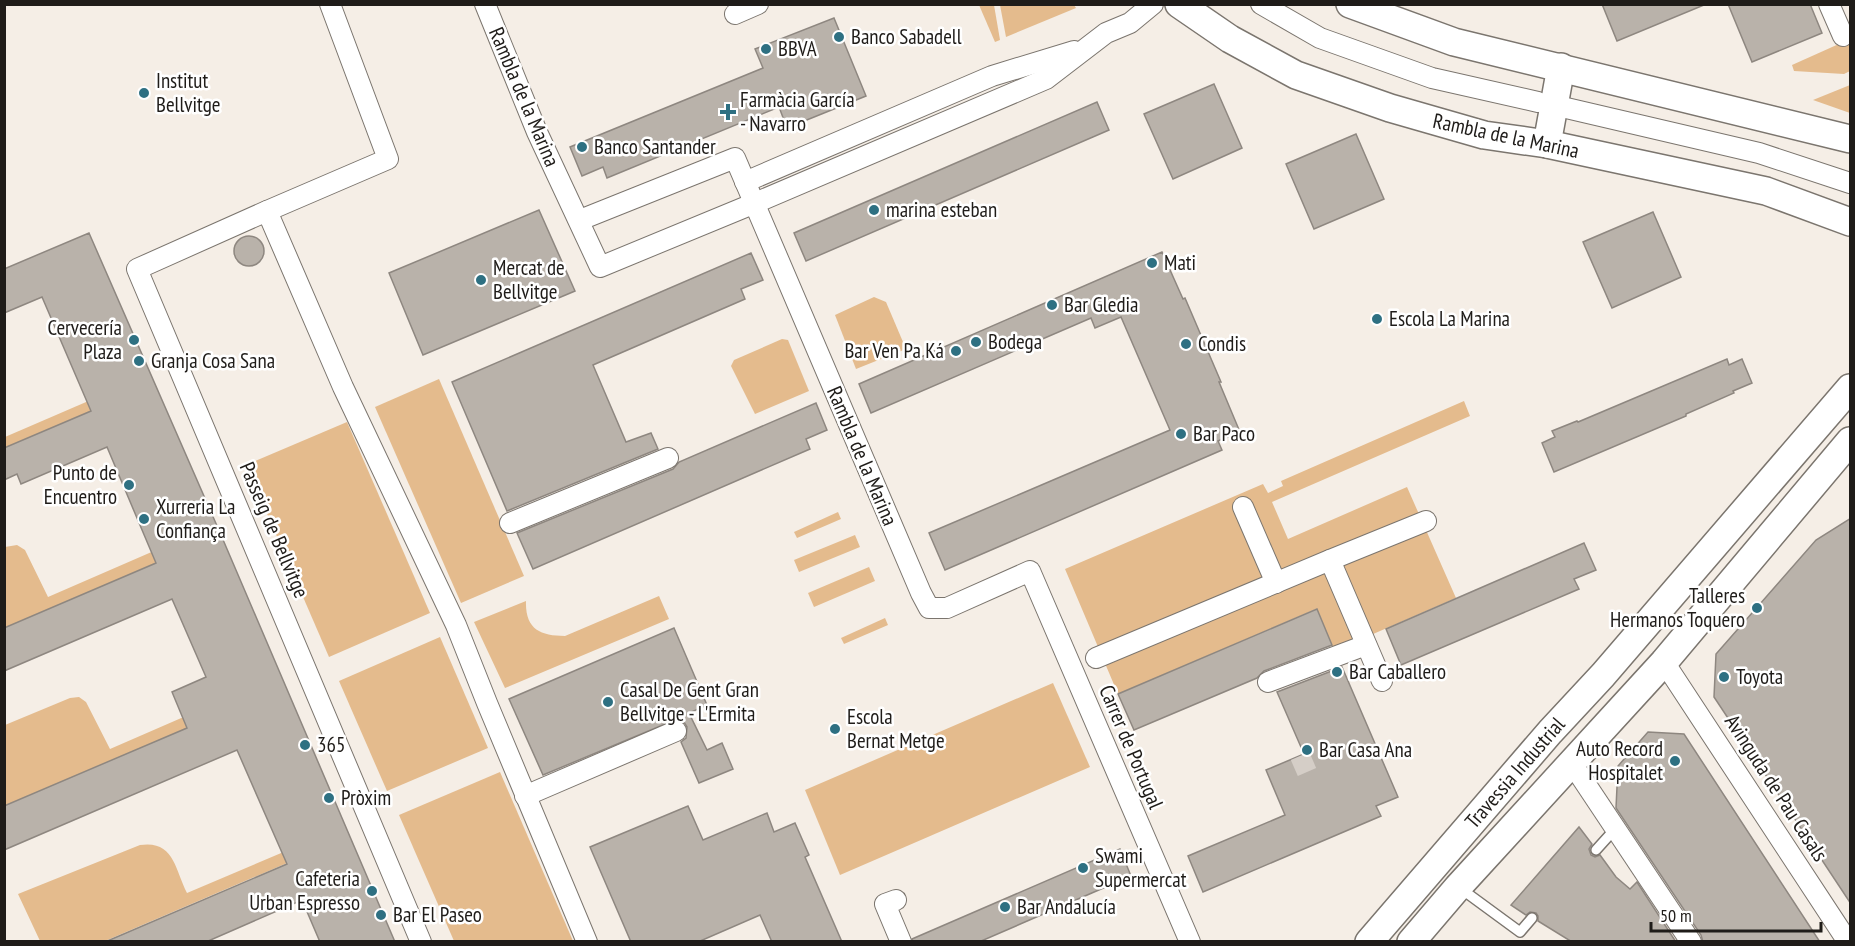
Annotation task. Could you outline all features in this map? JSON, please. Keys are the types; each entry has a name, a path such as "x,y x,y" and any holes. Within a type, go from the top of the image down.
{"street":[{"name":"Passeig de Bellvitge","path":"330,4 388,159 137,269 421,942"},
{"name":"Rambla de la Marina","path":"485,4 537,132 600,267 1046,79 1084,48 1106,33 1130,23 1153,4"},
{"path":"735,14 758,4"},
{"name":"Rambla de la Marina","path":"1179,4 1230,39 1296,75 1390,108 1485,135 1547,144 1766,191 1851,222"},
{"name":"Rambla de la Marina","path":"1261,4 1320,38 1421,74 1538,102"},
{"path":"1350,4 1454,42 1851,139"},
{"path":"1829,4 1843,36"},
{"name":"Rambla de la Marina","path":"746,182 992,76 1084,48"},
{"path":"1547,144 1561,67"},
{"name":"Rambla de la Marina","path":"1562,107 1759,153 1851,183"},
{"name":"Rambla de la Marina","path":"580,220 735,158 900,548 929,608 947,608 1030,571"},
{"path":"267,211 343,387 456,625 587,942"},
{"name":"Travessia Industrial","path":"1369,942 1851,388"},
{"name":"Travessia Industrial","path":"1411,942 1458,887 1664,662 1850,445"},
{"path":"510,523 668,458"},
{"path":"1243,507 1276,583"},
{"path":"1096,658 1426,520"},
{"path":"1330,560 1382,681"},
{"name":"Carrer de Portugal","path":"1030,571 1190,942"},
{"name":"Travessia Industrial","path":"1663,605 1650,642 1664,662"},
{"path":"1268,682 1366,645"},
{"name":"Avinguda de Pau Casals","path":"1664,662 1848,942"},
{"path":"525,796 676,731"},
{"path":"1571,762 1692,942"},
{"path":"1458,887 1445,877 1500,812 1509,780"},
{"path":"887,899 901,942"}],"lane":[{"path":"1596,850 1615,829"},
{"path":"1458,887 1520,932 1532,918"}],"shaded area":[{"path":"979,5 994,5 1000,40 995,42"},
{"path":"1000,5 1074,5 1076,8 1006,37"},
{"path":"1850,39 1850,71 1844,74 1794,71 1792,65"},
{"path":"1850,85 1850,113 1813,100"},
{"path":"874,297 886,302 906,349 856,369 835,315"},
{"path":"782,339 788,340 809,391 755,414 731,366 734,360"},
{"path":"151,374 154,384 5,448 5,437"},
{"path":"439,379 524,576 461,603 375,407"},
{"path":"1464,401 1470,416 1272,502 1288,539 1407,487 1456,598 1334,651 1316,609 1118,694 1065,569 1263,484 1268,493 1283,486 1281,481"},
{"path":"347,422 430,613 329,657 246,465"},
{"path":"838,512 841,519 797,538 794,532"},
{"path":"216,524 221,535 5,628 5,547 17,545 25,550 48,597"},
{"path":"855,535 860,547 799,572 794,560"},
{"path":"869,567 875,581 814,607 808,593"},
{"path":"659,596 669,619 505,688 474,622 526,601 528,618 536,629 556,636 565,636"},
{"path":"885,618 888,625 844,644 841,638"},
{"path":"440,637 488,748 387,791 339,681"},
{"path":"280,675 285,686 5,807 5,725 70,698 79,697 86,702 110,749"},
{"path":"1053,683 1090,767 840,875 805,790"},
{"path":"500,772 573,941 454,941 399,815"},
{"path":"345,826 350,836 105,941 40,941 18,894 140,845 160,847 167,852 176,866 187,893"}],"building":[{"path":"1602,4 1704,4 1704,5 1617,41"},
{"path":"1728,4 1810,4 1822,33 1752,62"},
{"path":"834,18 866,96 787,128 779,107 607,178 603,167 582,176 570,147 763,68 755,49"},
{"path":"1214,84 1242,148 1173,179 1144,114"},
{"path":"1097,102 1109,130 806,261 794,233"},
{"path":"1356,134 1384,199 1314,229 1286,164"},
{"name":"Mercat de Bellvitge","path":"539,210 575,291 423,355 389,273"},
{"path":"1653,212 1681,277 1612,308 1583,242"},
{"path":"89,233 395,942 320,942 302,900 206,942 105,942 287,864 237,750 4,850 4,806 187,728 172,692 206,677 172,599 4,671 4,628 156,563 107,447 21,484 17,474 4,480 4,448 91,411 42,297 4,313 4,269"},
{"path":"249,236 260,240 264,251 260,262 249,266 238,262 234,251 238,240"},
{"path":"1162,252 1183,299 1185,298 1240,432 1218,441 1222,450 945,570 929,533 1170,430 1121,317 1095,328 1091,318 871,413 859,384"},
{"path":"751,253 763,280 741,289 745,299 593,365 626,442 651,433 658,449 507,511 452,382"},
{"path":"1727,359 1729,365 1742,359 1752,383 1686,416 1554,472 1542,443 1555,437 1552,431"},
{"path":"816,403 827,430 806,439 810,449 533,569 517,533 673,469 679,462"},
{"path":"1851,518 1851,904 1714,697 1716,654 1816,540"},
{"path":"1584,543 1596,570 1574,579 1579,589 1401,665 1386,629"},
{"path":"1317,609 1332,645 1264,671 1257,678 1134,730 1118,694"},
{"name":"Casal De Gent Gran Bellvitge - L'Ermita","path":"674,628 707,705 689,713 707,750 722,743 733,769 699,783 681,742 686,738 687,727 684,722 677,719 543,775 509,699"},
{"path":"1342,667 1398,797 1376,806 1381,816 1203,892 1188,856 1285,815 1266,770 1304,754 1277,692"},
{"path":"1648,732 1684,734 1820,942 1703,942 1701,935 1616,808 1618,766"},
{"path":"688,806 703,840 767,813 774,832 795,823 809,855 805,857 842,942 772,942 760,915 698,942 631,942 590,847"},
{"path":"1579,827 1592,844 1589,849 1591,855 1595,857 1600,855 1616,877 1630,889 1637,882 1676,942 1572,942 1538,921 1536,913 1530,912 1526,915 1511,905"},
{"path":"1120,849 1131,876 979,942 913,942 912,939"}],"tunnel":[{"path":"1300,756 1307,772"}],"place":[{"name":"Banco Sabadell","path":"839,37"},
{"name":"BBVA","path":"766,49"},
{"name":"Institut Bellvitge","path":"144,93"},
{"name":"Farmàcia García - Navarro","path":"728,112"},
{"name":"Banco Santander","path":"582,147"},
{"name":"marina esteban","path":"874,210"},
{"name":"Mati","path":"1152,263"},
{"name":"Mercat de Bellvitge","path":"481,280"},
{"name":"Bar Gledia","path":"1052,305"},
{"name":"Escola La Marina","path":"1377,319"},
{"name":"Cervecería Plaza","path":"134,340"},
{"name":"Bodega","path":"976,342"},
{"name":"Condis","path":"1186,344"},
{"name":"Bar Ven Pa Ká","path":"956,351"},
{"name":"Granja Cosa Sana","path":"139,361"},
{"name":"Bar Paco","path":"1181,434"},
{"name":"Punto de Encuentro","path":"129,485"},
{"name":"Xurreria La Confiança","path":"144,519"},
{"name":"Talleres Hermanos Toquero","path":"1757,608"},
{"name":"Bar Caballero","path":"1337,672"},
{"name":"Toyota","path":"1724,677"},
{"name":"Casal De Gent Gran Bellvitge - L'Ermita","path":"608,702"},
{"name":"Escola Bernat Metge","path":"835,729"},
{"name":"365","path":"305,745"},
{"name":"Bar Casa Ana","path":"1307,750"},
{"name":"Auto Record Hospitalet","path":"1675,761"},
{"name":"Pròxim","path":"329,798"},
{"name":"Swami Supermercat","path":"1083,868"},
{"name":"Cafeteria Urban Espresso","path":"372,891"},
{"name":"Bar Andalucía","path":"1005,907"},
{"name":"Bar El Paseo","path":"381,915"}]}
